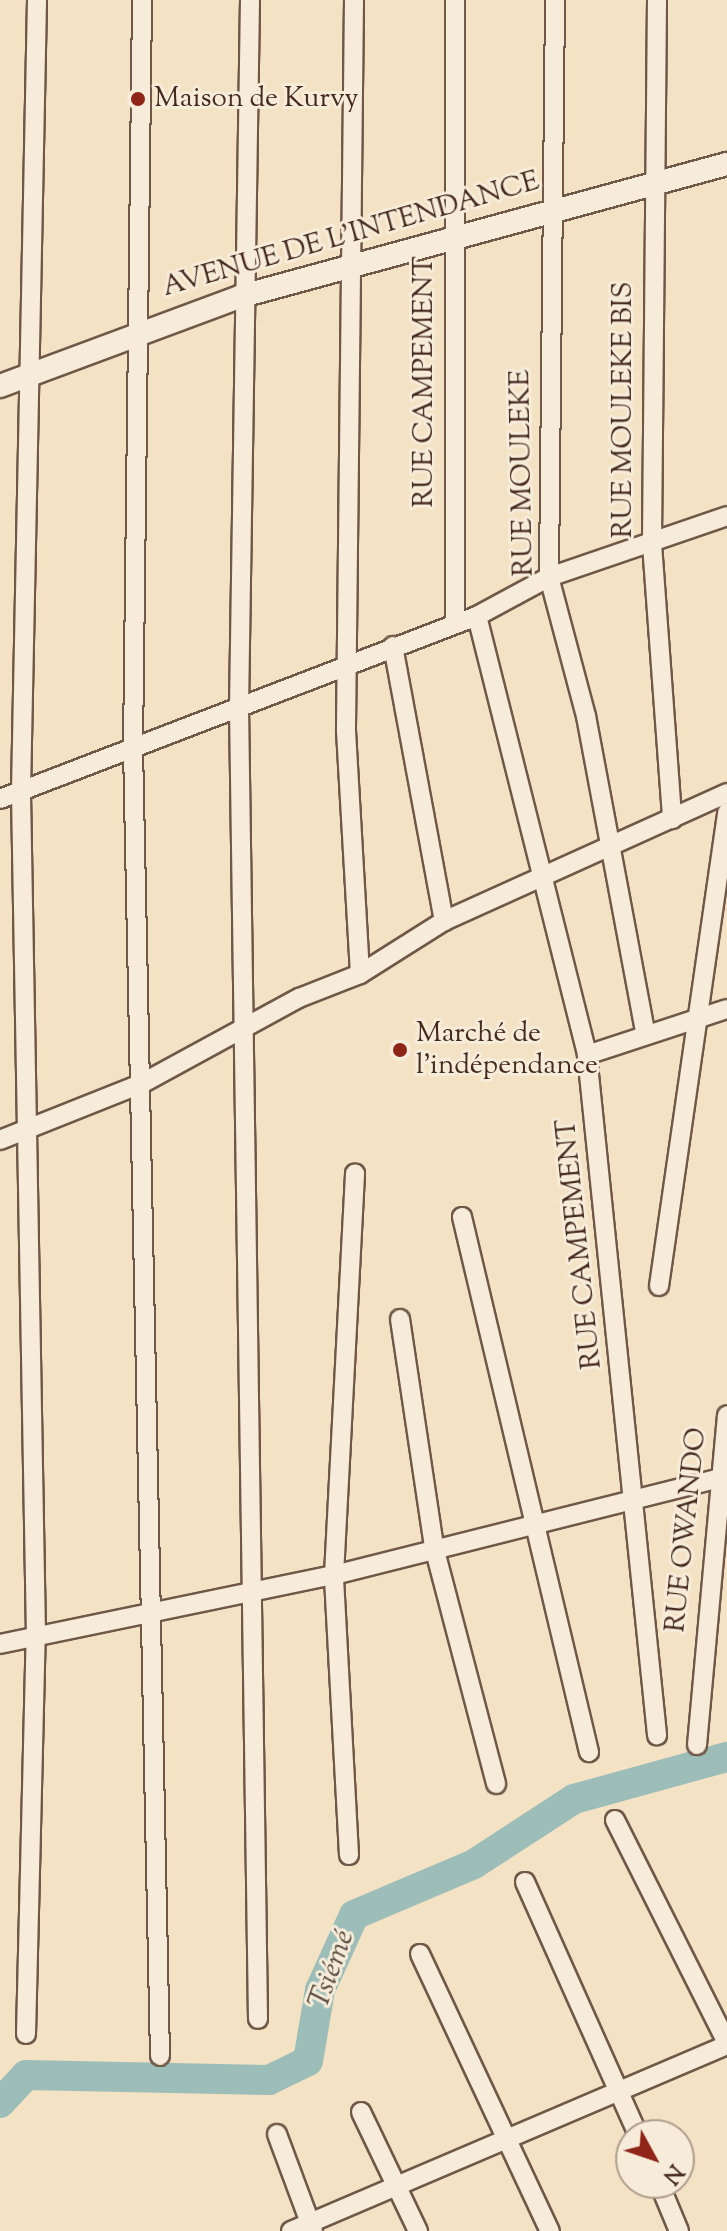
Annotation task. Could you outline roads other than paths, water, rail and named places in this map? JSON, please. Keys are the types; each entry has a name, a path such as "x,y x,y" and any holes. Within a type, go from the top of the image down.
{"street":[{"path":"26,2034 36,1636 32,1126 21,791 37,0"},
{"path":"142,0 134,331 133,747 160,2056"},
{"path":"250,0 242,296 239,707 248,1027 250,1591 258,2019"},
{"path":"354,0 346,270 346,667 360,974"},
{"name":"RUE CAMPEMENT","path":"455,0 455,620"},
{"name":"RUE MOULEKE","path":"555,0 549,577 611,843 645,1032"},
{"name":"RUE MOULEKE BIS","path":"657,0 652,544 672,819"},
{"name":"AVENUE DE L'INTENDANCE","path":"0,386 30,370 134,331 242,296 346,270 554,207 727,164"},
{"path":"0,799 346,667 455,620 477,616 549,577 727,516"},
{"name":"RUE CAMPEMENT","path":"477,616 539,878 587,1055 637,1494 657,1735"},
{"path":"393,646 444,921"},
{"path":"0,1140 141,1084 248,1027 360,974 444,921 727,793"},
{"path":"659,1286 700,1018 727,812"},
{"path":"587,1055 645,1032 727,1009"},
{"path":"349,1855 334,1575 355,1174"},
{"path":"462,1217 531,1523 589,1752"},
{"path":"400,1319 434,1547 496,1784"},
{"name":"RUE OWANDO","path":"697,1745 702,1650 727,1415"},
{"path":"0,1644 149,1617 250,1591 334,1575 637,1494 722,1478"},
{"path":"291,2231 311,2227 395,2181 727,2044 615,1820"},
{"path":"525,1882 631,2119"},
{"path":"420,1954 508,2134 550,2231"},
{"path":"361,2112 418,2231"},
{"path":"277,2134 311,2227"},
{"path":"666,2199 679,2231"}],"waterway":[{"name":"Tsiémé","path":"0,2103 26,2075 269,2080 308,2061 320,1990 354,1915 474,1864 574,1799 727,1757"}],"place":[{"name":"Maison de Kurvy","path":"138,99"},
{"name":"Marché de l’indépendance","path":"400,1050"}]}
